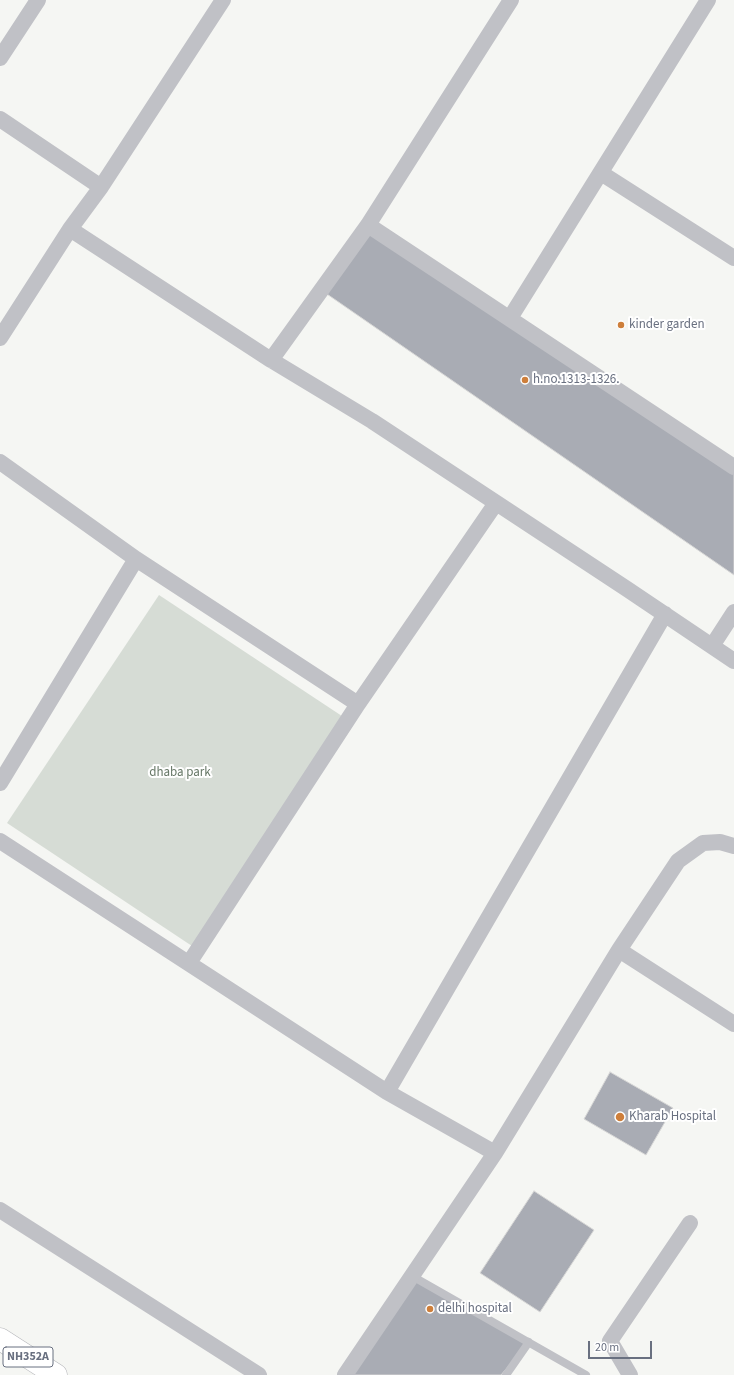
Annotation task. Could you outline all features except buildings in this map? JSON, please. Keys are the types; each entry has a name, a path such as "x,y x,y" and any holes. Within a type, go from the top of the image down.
{"highway":[{"name":"NH352A","path":"0,1339 56,1375"}],"street":[{"path":"0,58 38,0"},
{"path":"0,338 70,229 102,187 223,0"},
{"path":"271,360 368,225 511,0"},
{"path":"510,318 708,0"},
{"path":"0,119 102,187"},
{"path":"601,173 734,258"},
{"path":"368,225 734,466"},
{"path":"70,229 271,360 372,421 734,661"},
{"path":"0,462 136,559 358,704"},
{"path":"189,964 358,704 496,503"},
{"path":"0,783 136,559"},
{"path":"712,646 734,612"},
{"path":"387,1092 665,614"},
{"path":"0,841 387,1092 495,1153"},
{"path":"345,1375 495,1153 619,950 678,861 702,843 720,842 734,846"},
{"path":"619,950 734,1024"},
{"path":"0,1210 259,1375"},
{"path":"630,1375 610,1341 690,1223"}],"lane":[{"path":"412,1276 586,1375"},
{"path":"506,1375 529,1342"}],"green space":[{"name":"dhaba park","path":"159,595 354,724 201,952 7,823"}],"place":[{"name":"kinder garden","path":"621,325"},
{"name":"h.no.1313-1326.","path":"525,380"},
{"name":"Kharab Hospital","path":"620,1117"},
{"name":"delhi hospital","path":"430,1309"}]}
